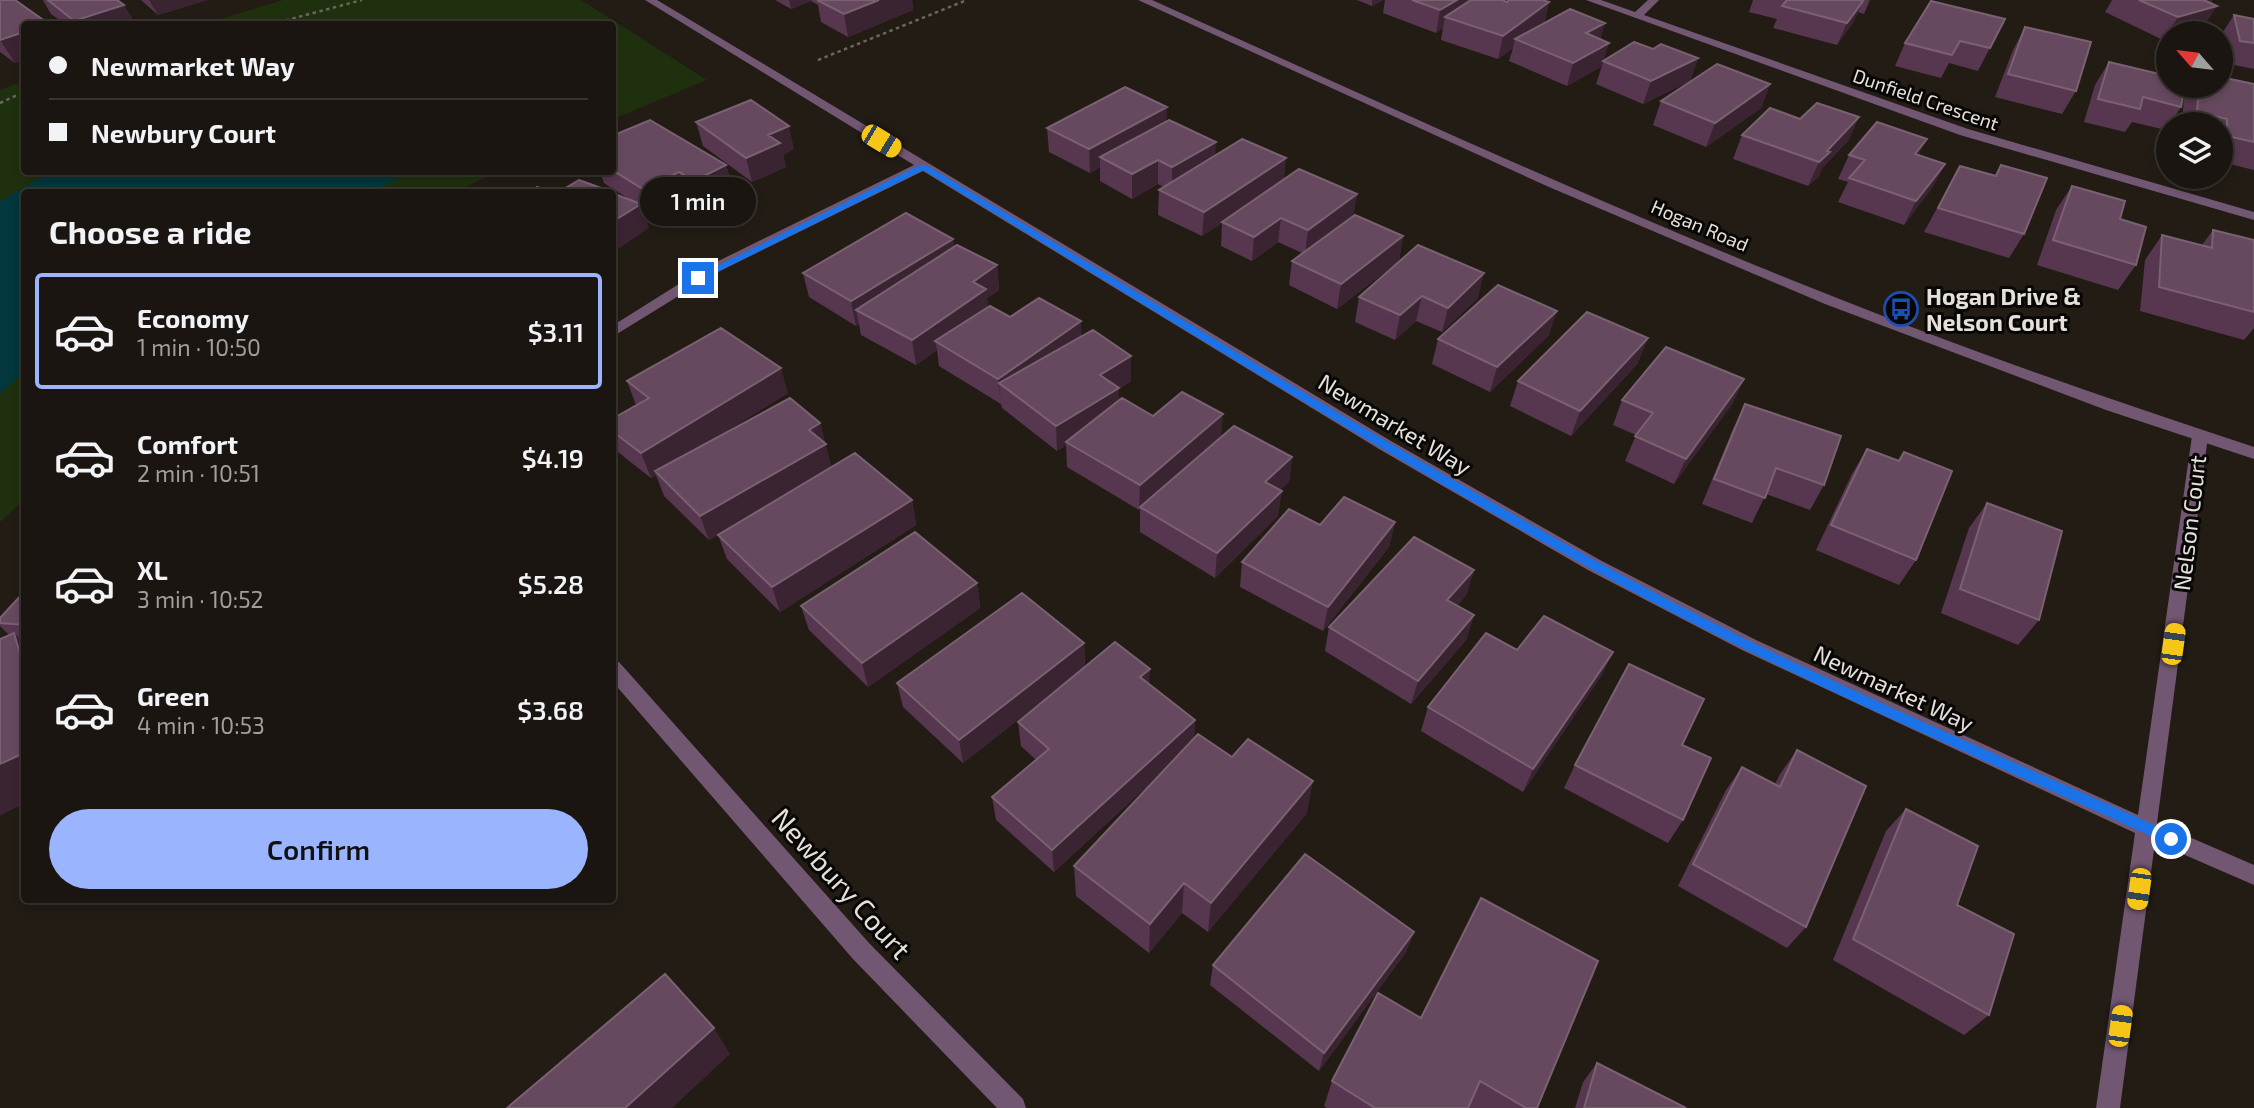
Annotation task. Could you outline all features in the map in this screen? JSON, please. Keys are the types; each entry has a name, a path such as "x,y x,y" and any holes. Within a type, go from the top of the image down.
{"street":[{"name":"Newmarket Way","path":"650,0 1396,451 1594,565 1749,645 2254,876"},
{"name":"Hogan Road","path":"1143,0 1622,215 1774,279 2016,373 2254,453"},
{"name":"Dunfield Crescent","path":"1591,0 1964,132 2254,216"},
{"path":"1637,16 1654,0"},
{"path":"616,330 710,270 923,166"},
{"name":"Nelson Court","path":"2108,1108 2200,436"},
{"name":"Newbury Court","path":"623,689 861,951 1014,1108"}],"path":[{"path":"283,21 362,0"},
{"path":"810,63 967,0"},
{"path":"0,103 21,94"}],"green space":[{"path":"283,0 581,0 614,21 214,21"},
{"path":"616,22 707,80 616,118"},
{"path":"21,82 21,175 491,175 461,189 21,189 21,503 0,522 0,90"}],"water":[{"path":"45,175 404,175 377,189 21,189 21,375 0,394 0,201"}],"building":[{"path":"0,0 15,0 45,21 21,21 21,33 0,40"},
{"path":"48,0 117,0 124,5 74,21"},
{"path":"817,0 879,0 844,14"},
{"path":"1412,0 1457,0 1440,10"},
{"path":"1471,0 1549,2 1503,36 1445,17"},
{"path":"1787,0 1863,1 1847,23 1782,6"},
{"path":"2139,0 2204,0 2217,6 2178,17"},
{"path":"1931,1 2005,19 1990,48 1960,41 1952,55 1905,43"},
{"path":"1570,9 1605,23 1586,33 1609,43 1573,63 1515,39"},
{"path":"2234,15 2254,19 2254,43 2240,41"},
{"path":"2025,27 2091,42 2076,91 2008,74"},
{"path":"1634,42 1653,49 1661,44 1698,58 1651,81 1603,61"},
{"path":"2109,62 2156,73 2156,98 2183,98 2181,107 2143,97 2140,109 2098,99"},
{"path":"1717,64 1770,84 1715,123 1661,101"},
{"path":"2233,80 2254,84 2254,142 2233,137 2233,112 2197,112 2198,98 2233,98"},
{"path":"1125,87 1167,107 1089,149 1047,128"},
{"path":"751,100 789,126 768,135 780,143 746,158 696,122"},
{"path":"1817,103 1859,117 1819,162 1742,135 1770,108 1800,119"},
{"path":"650,120 726,165 694,181 679,172 643,189 616,172 616,134"},
{"path":"1169,120 1216,142 1172,167 1158,160 1132,174 1100,157"},
{"path":"1877,122 1927,139 1915,154 1945,164 1916,201 1849,178 1865,160 1849,155"},
{"path":"1242,139 1286,158 1204,212 1159,190"},
{"path":"2001,165 2047,178 2024,234 1938,208 1960,166 1996,176"},
{"path":"1299,169 1357,194 1308,230 1281,218 1254,237 1222,222"},
{"path":"579,180 604,189 564,189"},
{"path":"2072,186 2125,201 2120,219 2146,227 2136,265 2053,240"},
{"path":"616,195 641,204 616,220"},
{"path":"906,213 953,239 851,301 803,273"},
{"path":"1355,215 1403,236 1341,284 1292,261"},
{"path":"2213,230 2254,240 2254,312 2159,287 2162,235 2212,248"},
{"path":"957,245 997,265 973,282 986,289 912,340 856,310"},
{"path":"1418,245 1484,273 1448,308 1422,296 1400,315 1359,297"},
{"path":"1498,285 1557,311 1497,367 1438,339"},
{"path":"1039,298 1081,321 998,379 935,341 990,306 1010,317"},
{"path":"1587,312 1648,338 1580,411 1518,381"},
{"path":"721,328 781,368 641,453 616,434 616,417 649,398 627,381"},
{"path":"1093,330 1131,356 1100,375 1119,388 1056,426 999,383"},
{"path":"1666,347 1744,379 1686,459 1635,436 1653,413 1622,400"},
{"path":"1182,392 1223,414 1140,485 1066,442 1122,398 1153,416"},
{"path":"790,398 820,423 809,430 826,444 700,516 655,471"},
{"path":"1745,404 1841,436 1824,485 1776,468 1765,498 1714,479"},
{"path":"1234,426 1292,457 1265,482 1282,491 1217,553 1140,507"},
{"path":"1867,449 1899,461 1904,452 1952,471 1916,560 1831,525"},
{"path":"855,453 912,500 772,587 718,535"},
{"path":"1344,497 1395,522 1328,607 1242,562 1289,509 1320,525"},
{"path":"1987,503 2062,531 2039,620 1960,589"},
{"path":"915,532 977,583 862,663 801,606"},
{"path":"1414,537 1474,570 1447,600 1474,615 1418,681 1329,627"},
{"path":"1022,593 1084,643 959,740 897,683"},
{"path":"21,595 21,625 0,623 0,618"},
{"path":"1544,616 1613,652 1533,769 1428,707 1486,633 1517,650"},
{"path":"14,633 21,657 21,754 0,764 0,639"},
{"path":"1115,642 1150,669 1140,677 1195,720 1052,850 992,797 1049,749 1018,722"},
{"path":"1629,664 1704,699 1682,745 1711,758 1683,820 1575,765"},
{"path":"1198,734 1232,757 1248,739 1313,781 1211,903 1184,883 1150,924 1074,866"},
{"path":"1797,750 1866,786 1806,927 1693,864 1742,767 1780,787"},
{"path":"1906,809 1978,846 1957,905 2014,934 1989,1015 1853,939"},
{"path":"1305,854 1414,932 1324,1053 1213,965"},
{"path":"1481,898 1598,961 1537,1108 1526,1108 1480,1081 1468,1108 1375,1108 1332,1081 1378,993 1421,1018"},
{"path":"665,974 714,1028 625,1108 507,1108"},
{"path":"1597,1063 1686,1108 1584,1108"}],"place":[{"name":"Hogan Drive & Nelson Court","path":"1901,309"}],"route":[{"path":"698,278 923,166 1385,445 1665,604 2059,790 2171,839"}]}
